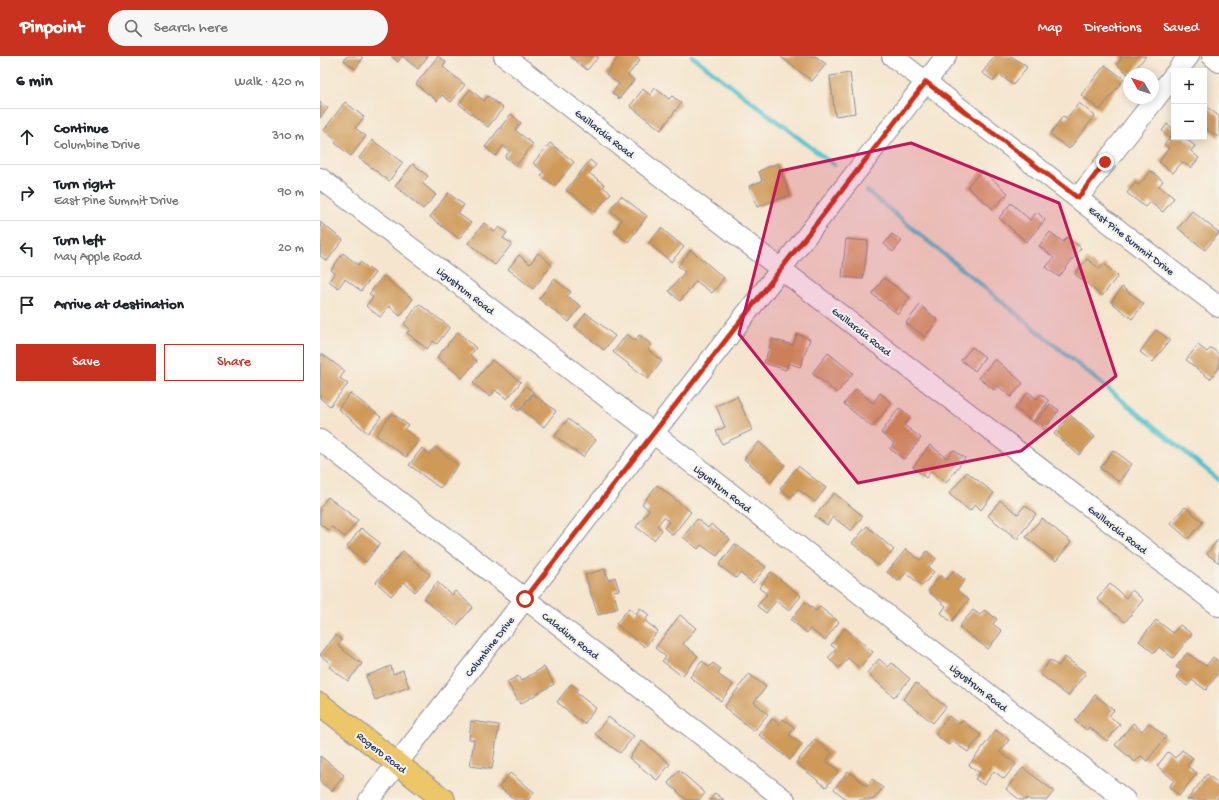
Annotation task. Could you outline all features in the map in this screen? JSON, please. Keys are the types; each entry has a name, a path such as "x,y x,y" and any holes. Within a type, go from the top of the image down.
{"main road":[{"name":"Rogero Road","path":"320,704 444,800"}],"street":[{"name":"Gaillardia Road","path":"504,56 1219,606"},
{"name":"East Pine Summit Drive","path":"892,56 1219,307"},
{"name":"Columbine Drive","path":"369,800 946,56"},
{"path":"1179,68 1189,56"},
{"path":"1212,56 1219,62"},
{"path":"1078,198 1171,79"},
{"name":"Ligustrum Road","path":"320,178 653,433 1125,800"},
{"name":"Caladium Road","path":"320,440 785,800"}],"highlighted area":[{"path":"911,143 1059,203 1116,376 1021,451 858,483 739,334 780,171"}],"building":[{"path":"347,56 361,56 363,58 355,69 344,60"},
{"path":"391,56 402,56 398,62"},
{"path":"402,56 428,56 418,69"},
{"path":"438,56 446,62 443,67 465,85 451,102 442,95 437,101 416,84"},
{"path":"570,56 599,56 587,70"},
{"path":"619,56 635,56 640,60 628,75 634,80 619,99 612,93 619,84 606,74"},
{"path":"815,56 826,64 812,81 781,57"},
{"path":"995,56 1011,56 1027,67 1013,85 999,74 994,81 982,73"},
{"path":"1119,56 1146,56 1136,68 1123,68 1123,69 1117,64 1122,58"},
{"path":"1105,65 1123,78 1100,110 1081,95"},
{"path":"850,73 855,113 835,116 830,76"},
{"path":"655,88 669,99 672,96 681,103 661,130 630,106 643,89 650,95"},
{"path":"470,89 484,101 488,96 503,108 488,127 459,104"},
{"path":"320,102 328,108 320,118"},
{"path":"345,102 364,117 355,128 366,136 351,156 335,143 337,141 324,130"},
{"path":"1079,103 1095,116 1069,149 1050,134 1063,116 1066,119"},
{"path":"1207,107 1219,116 1218,137 1207,129"},
{"path":"511,114 521,123 515,130 533,144 516,166 505,157 510,151 503,146 496,156 485,147"},
{"path":"1167,124 1171,127 1171,140 1188,140 1195,146 1191,151 1199,158 1191,168 1182,162 1173,173 1159,162 1169,148 1164,144 1170,138 1162,131"},
{"path":"372,140 403,163 389,181 359,158"},
{"path":"550,143 574,162 555,186 541,176 544,172 533,163"},
{"path":"590,160 596,165 589,173 605,185 603,187 611,193 595,212 566,190"},
{"path":"778,163 790,195 757,207 749,186 762,181 759,171"},
{"path":"413,164 428,176 422,183 436,195 423,209 395,186"},
{"path":"982,170 1008,193 993,209 967,187"},
{"path":"1151,171 1163,181 1159,186 1174,198 1163,212 1150,202 1145,207 1127,193 1135,183 1139,185"},
{"path":"448,193 464,205 458,213 471,223 459,239 430,217"},
{"path":"621,196 647,216 628,242 614,231 622,220 610,210"},
{"path":"1011,203 1030,220 1037,212 1045,220 1026,242 999,218"},
{"path":"1192,211 1219,233 1205,250 1178,228"},
{"path":"320,222 343,240 327,261 320,256"},
{"path":"484,223 495,232 499,227 507,233 503,238 512,244 495,265 468,243"},
{"path":"661,228 684,247 671,262 649,243"},
{"path":"1050,232 1063,242 1067,237 1081,248 1059,277 1046,267 1054,258 1039,246"},
{"path":"892,234 902,241 893,252 884,244"},
{"path":"846,239 868,241 863,279 842,277"},
{"path":"691,250 724,278 712,293 696,281 680,301 669,291 685,272 678,266"},
{"path":"343,253 358,265 360,262 375,273 361,291 345,279 338,288 329,281 335,273 331,270"},
{"path":"538,253 552,265 533,289 508,269 519,255 530,264"},
{"path":"1087,259 1100,269 1104,264 1118,276 1102,296 1075,274"},
{"path":"383,276 413,299 400,316 389,306 380,317 366,306 373,297 369,294"},
{"path":"884,278 910,297 898,314 872,294"},
{"path":"554,279 571,292 567,296 581,306 569,322 539,299"},
{"path":"1122,287 1144,304 1132,319 1111,302"},
{"path":"419,304 450,327 437,344 433,341 427,349 407,333 410,329 404,324"},
{"path":"920,305 938,320 925,337 906,323"},
{"path":"586,313 615,336 604,350 575,327"},
{"path":"1156,330 1170,340 1153,362 1140,352"},
{"path":"458,332 476,348 470,355 477,361 462,378 437,357"},
{"path":"627,334 635,341 639,335 652,345 648,350 662,361 648,379 613,352"},
{"path":"797,334 810,339 800,367 788,363 786,370 764,363 772,339 793,345"},
{"path":"1198,345 1207,352 1211,348 1219,354 1219,368 1210,379 1186,360"},
{"path":"972,347 985,357 975,371 961,360"},
{"path":"828,353 853,373 837,393 812,373"},
{"path":"322,354 345,371 340,378 348,384 330,406 320,398 320,357"},
{"path":"995,359 1023,383 1011,397 998,386 994,390 979,378"},
{"path":"492,360 521,382 507,399 495,390 490,397 473,383"},
{"path":"526,386 533,392 519,411 512,406"},
{"path":"856,389 873,403 880,393 892,403 872,427 844,404"},
{"path":"1028,392 1037,399 1041,394 1049,401 1033,422 1015,408"},
{"path":"350,393 381,417 368,433 338,409"},
{"path":"533,394 556,411 544,427 521,409"},
{"path":"737,396 752,430 722,444 716,431 725,427 716,406"},
{"path":"1050,404 1059,410 1044,430 1035,423"},
{"path":"899,408 911,417 904,425 921,438 904,459 890,449 894,443 881,433"},
{"path":"392,413 408,425 404,429 419,440 406,457 376,435"},
{"path":"1070,415 1095,437 1079,455 1054,434"},
{"path":"568,419 596,440 583,457 555,436"},
{"path":"759,442 785,465 771,482 744,459"},
{"path":"930,445 947,458 953,450 965,458 946,483 931,471 926,478 913,467"},
{"path":"435,447 458,465 440,488 409,465 422,448 429,454"},
{"path":"1113,450 1132,464 1119,482 1100,468"},
{"path":"798,466 826,488 815,502 798,489 791,497 780,489"},
{"path":"967,472 994,493 981,510 975,504 970,511 949,494"},
{"path":"657,485 691,512 673,535 664,528 669,522 664,517 657,526 662,530 654,540 636,527 649,510 642,504"},
{"path":"834,493 863,516 851,531 833,517 827,525 815,516"},
{"path":"328,497 358,520 345,537 332,527 328,530 320,524 320,507"},
{"path":"1000,500 1018,514 1025,505 1036,514 1017,539 988,516"},
{"path":"1185,507 1203,522 1188,539 1170,523"},
{"path":"1042,518 1071,542 1056,561 1026,537"},
{"path":"697,519 708,528 711,524 730,539 717,556 701,545 698,549 683,537"},
{"path":"867,526 894,550 879,566 852,543"},
{"path":"361,528 380,543 366,562 347,547"},
{"path":"1219,538 1219,563 1207,554"},
{"path":"735,544 766,567 753,583 740,573 736,578 719,565"},
{"path":"906,549 920,560 927,551 936,559 928,567 934,572 922,586 906,573 898,581 887,572"},
{"path":"403,551 430,575 415,592 404,582 391,596 376,582"},
{"path":"605,569 608,580 615,577 619,590 613,591 618,608 598,615 585,575"},
{"path":"953,571 965,580 957,590 969,600 951,622 941,613 946,606 928,591 941,575 946,580"},
{"path":"771,572 801,596 789,611 776,601 766,613 757,606 767,594 759,588"},
{"path":"437,582 452,595 455,591 473,607 456,626 424,599"},
{"path":"1110,584 1126,598 1132,590 1143,600 1125,622 1097,599"},
{"path":"805,602 816,611 820,607 839,622 825,640 810,629 807,633 791,620"},
{"path":"629,608 636,614 640,608 649,615 645,621 658,631 645,647 616,624"},
{"path":"973,610 980,615 984,610 997,619 993,624 1002,631 988,649 959,627"},
{"path":"680,615 696,628 683,644 698,656 682,676 662,661 666,657 655,648"},
{"path":"1156,620 1173,633 1180,625 1192,634 1173,658 1159,647 1154,653 1139,641"},
{"path":"845,628 873,652 859,668 848,658 839,668 828,658 836,649 831,645"},
{"path":"336,635 342,640 338,646 362,664 348,681 329,667 331,664 320,655"},
{"path":"1187,653 1206,666 1213,657 1219,662 1219,672 1206,690 1192,680 1187,686 1176,677 1181,670 1176,667"},
{"path":"1065,657 1086,673 1068,696 1040,674 1050,660 1058,666"},
{"path":"879,659 888,667 892,663 910,679 894,697 867,673"},
{"path":"702,661 709,667 713,663 721,669 718,674 733,685 721,701 690,677"},
{"path":"391,666 393,674 403,670 409,687 375,700 366,676"},
{"path":"544,667 554,684 520,704 507,682 518,676 521,681"},
{"path":"749,674 766,687 754,702 768,714 754,731 724,707"},
{"path":"916,683 946,707 933,723 903,699"},
{"path":"571,684 578,689 575,692 596,708 584,724 557,702"},
{"path":"1095,695 1114,710 1109,716 1120,724 1107,741 1089,727 1087,730 1075,721"},
{"path":"949,716 959,724 962,720 981,735 968,752 952,741 949,745 935,734"},
{"path":"608,717 634,736 620,753 595,734"},
{"path":"772,719 779,724 783,719 795,728 789,735 802,744 790,760 759,735"},
{"path":"471,721 499,725 492,769 470,766 474,740 469,739"},
{"path":"1133,723 1142,731 1149,723 1166,737 1147,761 1141,756 1135,762 1115,745"},
{"path":"996,730 1009,740 1000,752 1016,764 1004,779 994,771 984,785 975,779 980,773 969,765"},
{"path":"815,739 832,753 826,761 839,771 826,787 796,763"},
{"path":"642,741 670,764 657,780 629,758"},
{"path":"1182,750 1193,758 1187,766 1197,773 1179,796 1169,787 1174,780 1157,766 1168,752 1175,758"},
{"path":"320,756 344,775 332,791 320,782"},
{"path":"1023,768 1054,791 1047,800 1030,800 1027,798 1026,800 1020,800 1006,789"},
{"path":"679,770 705,793 699,800 687,800 668,783"},
{"path":"848,771 867,786 872,779 883,788 873,800 847,800 834,789"},
{"path":"510,773 534,792 528,800 515,800 499,787"},
{"path":"1207,774 1219,784 1219,796 1217,798 1219,800 1187,800"},
{"path":"715,793 724,800 710,800"}],"waterway":[{"path":"692,56 834,165"},
{"path":"867,191 1219,480"}],"route":[{"path":"525,599 926,82 1078,198 1105,162"}]}
